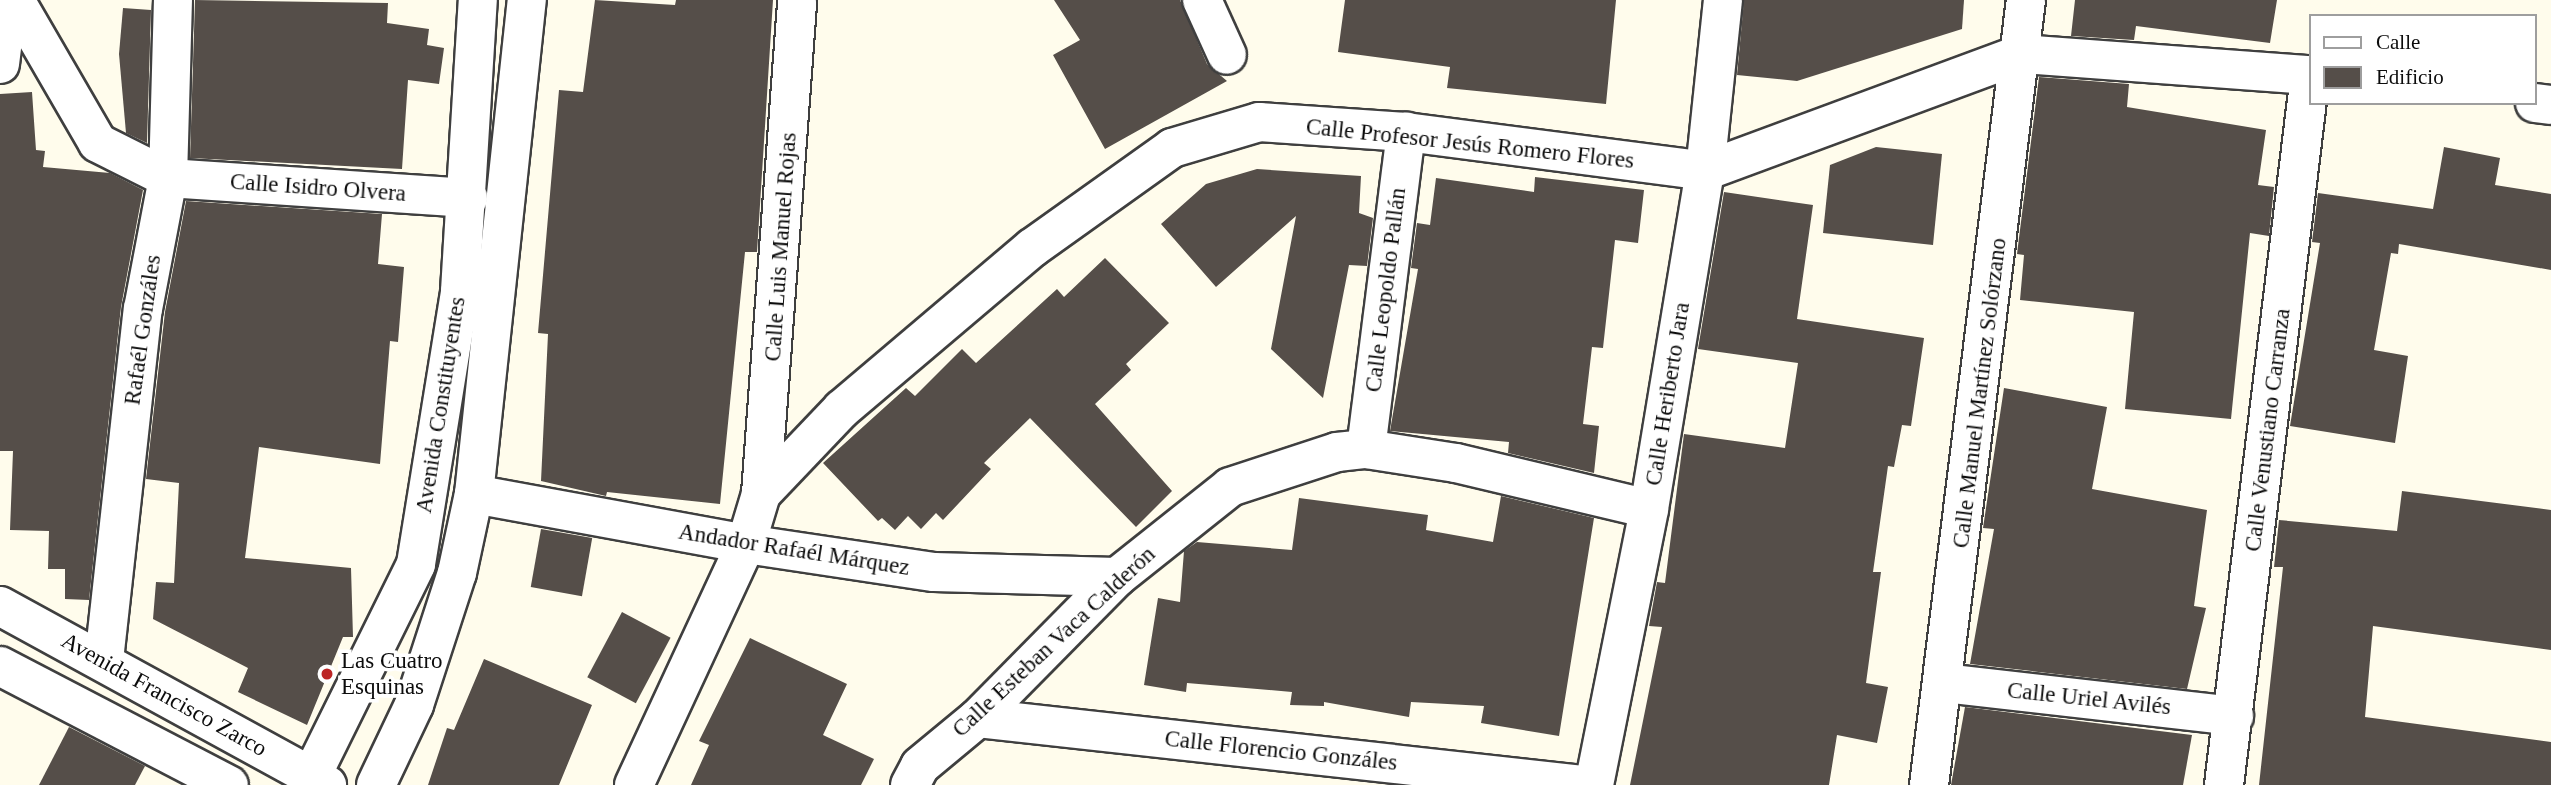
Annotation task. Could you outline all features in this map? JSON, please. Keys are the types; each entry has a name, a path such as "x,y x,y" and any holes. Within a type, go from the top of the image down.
{"street":[{"path":"0,64 8,0"},
{"path":"15,0 98,143 168,178"},
{"name":"Rafaél Gonzáles","path":"104,660 143,309 168,178 173,0"},
{"name":"Avenida Constituyentes","path":"315,782 416,564 454,325 467,198 478,0"},
{"name":"Avenida Constituyentes","path":"376,785 414,705 457,573 474,494 527,0"},
{"name":"Calle Luis Manuel Rojas","path":"761,494 797,0"},
{"path":"1202,0 1227,55"},
{"name":"Calle Heriberto Jara","path":"1594,785 1648,509 1705,171 1723,0"},
{"name":"Calle Manuel Martínez Solórzano","path":"1929,785 2022,54 2026,0"},
{"name":"Calle Profesor Jesús Romero Flores","path":"634,785 746,544 761,494 842,409 1000,275 1172,148 1259,122 1406,132 1705,171 2022,54 2310,75"},
{"name":"Calle Venustiano Carranza","path":"2224,785 2310,83"},
{"name":"Calle Leopoldo Pallán","path":"1366,449 1406,132"},
{"name":"Calle Isidro Olvera","path":"168,178 467,198"},
{"path":"454,325 492,333"},
{"name":"Calle Esteban Vaca Calderón","path":"910,785 920,766 978,718 1116,576 1230,487 1337,452 1366,449 1456,463 1648,509"},
{"name":"Andador Rafaél Márquez","path":"474,494 746,544 934,572 1116,576"},
{"name":"Avenida Francisco Zarco","path":"0,606 104,660 315,782"},
{"name":"Avenida Francisco Zarco","path":"0,666 229,785"},
{"name":"Calle Uriel Avilés","path":"1944,683 2234,716"},
{"name":"Calle Florencio Gonzáles","path":"978,718 1584,785"}],"building":[{"path":"195,0 388,3 387,23 429,29 427,45 444,48 439,84 408,80 402,169 190,158"},
{"path":"595,0 675,5 676,0 773,0 757,252 745,252 720,504 607,492 606,496 541,481 548,334 538,333 559,90 583,92"},
{"path":"1054,0 1180,0 1207,64 1227,81 1105,149 1053,55 1080,40"},
{"path":"1345,0 1616,0 1606,104 1447,88 1450,67 1338,52"},
{"path":"1744,0 1964,0 1962,29 1797,81 1737,75"},
{"path":"2075,0 2277,0 2270,43 2136,26 2134,40 2071,36"},
{"path":"123,8 151,10 147,143 126,133 119,54"},
{"path":"2039,77 2129,84 2127,107 2266,130 2258,185 2274,187 2269,236 2250,233 2231,419 2125,409 2134,312 2020,300 2024,255 2017,254"},
{"path":"32,92 36,150 45,151 43,167 110,173 143,190 121,307 89,600 65,599 65,569 48,569 49,531 10,530 13,451 0,451 0,94"},
{"path":"1876,147 1942,154 1933,245 1823,233 1830,165"},
{"path":"2444,147 2500,158 2495,185 2551,194 2551,270 2399,244 2398,254 2391,253 2374,350 2408,356 2395,443 2290,426 2320,243 2312,242 2318,193 2433,209"},
{"path":"1257,169 1361,176 1359,213 1373,218 1367,266 1349,265 1323,398 1271,349 1296,216 1216,287 1161,224 1206,184"},
{"path":"1535,177 1644,190 1638,243 1615,240 1603,348 1592,347 1583,424 1599,426 1594,473 1508,453 1509,442 1390,431 1418,269 1411,268 1417,223 1430,225 1436,178 1534,192"},
{"path":"1724,192 1813,205 1797,319 1924,338 1911,426 1902,425 1894,467 1888,466 1873,572 1881,572 1866,683 1888,687 1877,743 1837,735 1829,785 1630,785 1662,627 1649,626 1657,582 1665,583 1684,434 1785,448 1798,363 1698,349"},
{"path":"186,201 382,214 378,264 404,267 398,342 390,341 380,464 259,447 245,558 351,568 353,637 343,637 307,725 238,692 248,668 153,619 156,582 174,583 179,483 146,479 165,312"},
{"path":"1105,258 1169,323 1126,364 1131,370 1095,404 1172,491 1136,527 1030,418 984,463 991,469 943,520 936,513 921,529 908,516 895,530 882,518 878,521 823,463 906,388 915,396 962,349 976,363 1057,289 1064,297"},
{"path":"2004,388 2107,407 2092,489 2207,510 2194,606 2206,608 2187,689 1970,664 1994,529 1983,528"},
{"path":"2402,491 2551,510 2551,650 2373,626 2365,717 2551,742 2551,785 2259,785 2283,567 2274,567 2279,520 2397,531"},
{"path":"1501,496 1594,518 1559,736 1481,723 1484,706 1411,702 1409,717 1324,702 1324,706 1290,705 1292,692 1187,683 1186,692 1144,685 1158,598 1180,602 1184,551 1197,542 1292,550 1299,498 1428,515 1426,530 1493,542"},
{"path":"541,529 592,538 582,596 531,587"},
{"path":"622,612 671,638 636,703 587,677"},
{"path":"750,638 847,684 823,735 874,759 861,785 691,785 709,745 699,741"},
{"path":"484,659 592,705 559,785 428,785 447,728 454,730"},
{"path":"1965,707 2192,735 2183,785 1951,785"},
{"path":"69,727 145,766 135,785 39,785"}],"place":[{"name":"Las Cuatro Esquinas","path":"327,674"}]}
